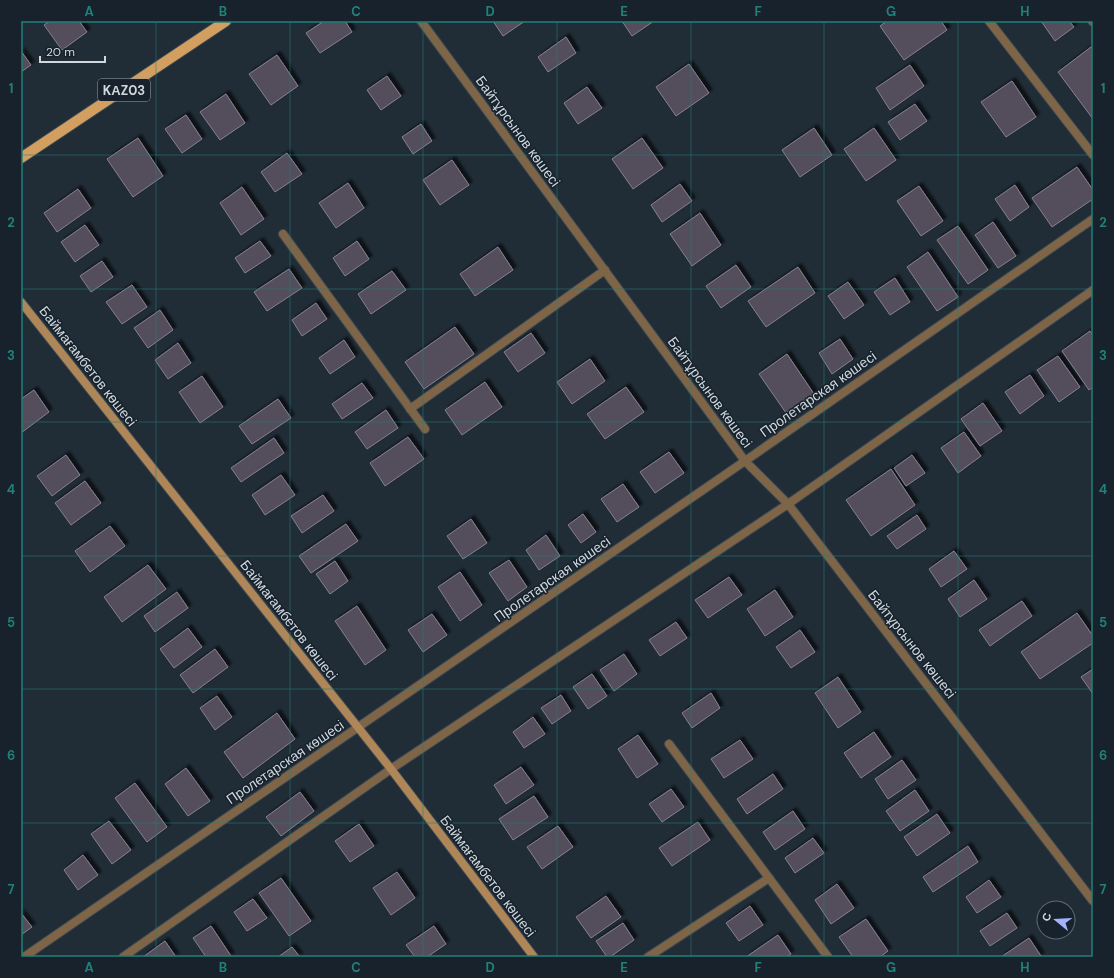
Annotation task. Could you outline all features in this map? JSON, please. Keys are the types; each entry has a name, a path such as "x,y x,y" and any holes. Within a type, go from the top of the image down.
{"main road":[{"name":"KАZ03","path":"21,158 226,21"},
{"name":"Баймағамбетов көшесі","path":"21,302 391,769 534,957"}],"street":[{"name":"Байтұрсынов көшесі","path":"421,21 745,461 788,504 1093,901"},
{"path":"989,21 1093,156"},
{"name":"Пролетарская көшесі","path":"24,957 745,461 1093,219"},
{"path":"283,234 425,429"},
{"path":"410,409 605,270"},
{"path":"123,957 391,769 788,504 1093,290"},
{"path":"669,744 828,957"},
{"path":"648,957 769,878"}],"building":[{"path":"50,21 79,21 87,32 62,50 44,25"},
{"path":"324,21 345,21 352,32 320,53 306,33"},
{"path":"493,21 525,21 503,36"},
{"path":"622,21 654,21 632,36"},
{"path":"887,21 941,21 947,30 904,60 880,26"},
{"path":"1041,21 1069,21 1074,27 1055,41"},
{"path":"566,37 576,53 548,72 538,57"},
{"path":"1091,47 1093,49 1093,119 1058,72"},
{"path":"21,51 31,65 21,72"},
{"path":"277,55 298,86 271,105 249,74"},
{"path":"689,64 709,93 676,116 656,87"},
{"path":"910,65 924,86 890,110 876,88"},
{"path":"387,76 401,96 381,110 367,90"},
{"path":"1012,81 1036,117 1006,137 981,102"},
{"path":"587,87 602,108 578,124 564,103"},
{"path":"226,94 245,123 220,140 200,112"},
{"path":"915,104 927,121 900,140 888,122"},
{"path":"186,115 202,139 182,153 165,129"},
{"path":"421,124 432,141 413,154 402,137"},
{"path":"814,128 832,155 800,177 782,150"},
{"path":"874,128 896,160 866,181 844,149"},
{"path":"138,138 163,176 133,197 107,159"},
{"path":"642,138 663,168 633,189 612,159"},
{"path":"287,153 302,174 275,192 261,172"},
{"path":"452,160 469,185 440,205 423,180"},
{"path":"1077,167 1093,190 1093,199 1052,227 1032,198"},
{"path":"348,183 364,208 336,228 319,203"},
{"path":"680,184 692,201 662,222 651,205"},
{"path":"1015,185 1029,207 1010,221 995,199"},
{"path":"919,186 943,221 921,236 897,201"},
{"path":"242,187 264,219 241,235 220,203"},
{"path":"78,189 91,208 57,232 44,213"},
{"path":"700,213 721,245 692,266 670,234"},
{"path":"993,222 1016,256 998,268 975,235"},
{"path":"85,225 99,245 75,262 61,242"},
{"path":"958,226 988,270 968,284 937,240"},
{"path":"260,241 271,256 245,273 235,258"},
{"path":"357,241 369,259 345,276 333,258"},
{"path":"498,247 513,270 475,296 460,274"},
{"path":"928,252 958,297 937,311 907,267"},
{"path":"102,261 113,277 91,292 80,276"},
{"path":"736,265 751,287 721,308 706,286"},
{"path":"798,267 815,293 766,327 748,301"},
{"path":"289,269 302,288 267,311 254,292"},
{"path":"392,271 406,290 371,314 358,294"},
{"path":"895,278 910,302 890,315 874,292"},
{"path":"848,282 864,305 844,319 828,296"},
{"path":"132,285 147,307 122,324 106,302"},
{"path":"316,303 327,319 302,336 292,320"},
{"path":"160,310 173,330 148,348 134,328"},
{"path":"455,327 474,354 424,389 405,362"},
{"path":"1090,331 1093,336 1093,387 1089,390 1062,351"},
{"path":"531,333 545,353 518,372 504,352"},
{"path":"840,339 853,359 832,374 819,353"},
{"path":"344,340 355,357 330,374 319,358"},
{"path":"178,343 191,363 168,379 155,360"},
{"path":"787,354 814,394 786,413 759,374"},
{"path":"1058,356 1080,387 1059,402 1037,370"},
{"path":"590,359 605,381 572,404 557,382"},
{"path":"1030,375 1044,396 1020,414 1005,392"},
{"path":"202,376 223,407 200,423 179,392"},
{"path":"485,382 502,407 462,435 445,410"},
{"path":"362,383 373,398 342,419 332,404"},
{"path":"626,387 644,412 605,439 587,414"},
{"path":"34,390 49,412 21,433 21,399"},
{"path":"278,399 291,418 252,444 239,426"},
{"path":"983,403 1002,431 980,446 961,419"},
{"path":"386,410 398,428 367,449 355,432"},
{"path":"964,432 981,456 958,473 941,448"},
{"path":"408,437 424,459 385,486 370,463"},
{"path":"274,438 284,453 241,482 231,468"},
{"path":"669,452 684,473 655,493 640,472"},
{"path":"66,455 80,475 52,496 37,476"},
{"path":"912,455 925,473 906,486 894,468"},
{"path":"891,469 915,505 871,536 846,500"},
{"path":"281,475 295,495 265,515 252,495"},
{"path":"85,481 101,503 71,525 55,503"},
{"path":"623,484 639,507 617,522 601,499"},
{"path":"323,495 334,511 302,533 291,516"},
{"path":"583,514 596,532 581,543 568,525"},
{"path":"917,515 926,529 897,549 887,536"},
{"path":"471,519 487,543 463,559 447,536"},
{"path":"346,524 358,541 311,573 299,556"},
{"path":"110,526 125,546 90,572 75,551"},
{"path":"546,535 560,556 539,570 526,550"},
{"path":"954,551 967,569 941,587 929,569"},
{"path":"509,560 527,587 508,601 489,573"},
{"path":"335,561 348,581 330,594 316,574"},
{"path":"148,565 166,589 122,622 104,597"},
{"path":"460,572 482,605 460,621 438,587"},
{"path":"729,577 742,595 708,618 695,600"},
{"path":"974,580 987,599 960,617 948,599"},
{"path":"775,590 793,617 765,636 747,609"},
{"path":"177,592 188,608 155,632 144,616"},
{"path":"1022,601 1032,616 990,646 979,630"},
{"path":"357,606 386,650 365,665 335,621"},
{"path":"1077,613 1093,636 1093,643 1040,679 1021,652"},
{"path":"432,614 447,635 423,652 408,630"},
{"path":"676,622 687,638 660,656 649,640"},
{"path":"188,628 202,647 174,668 160,649"},
{"path":"800,630 815,652 791,668 776,647"},
{"path":"215,649 228,667 193,693 180,675"},
{"path":"624,654 637,674 614,691 600,670"},
{"path":"1093,669 1093,694 1081,677"},
{"path":"592,674 607,696 588,709 573,687"},
{"path":"838,677 861,712 838,728 815,693"},
{"path":"711,693 720,708 692,728 682,713"},
{"path":"561,695 571,711 552,724 541,708"},
{"path":"217,696 232,717 215,730 200,708"},
{"path":"277,713 295,739 243,778 224,752"},
{"path":"533,717 545,734 524,748 513,732"},
{"path":"874,732 891,757 861,778 844,753"},
{"path":"638,735 658,764 637,778 618,749"},
{"path":"740,740 753,759 724,778 711,759"},
{"path":"902,760 916,780 888,799 875,779"},
{"path":"521,767 534,785 506,804 494,785"},
{"path":"186,768 210,801 188,816 165,784"},
{"path":"773,774 783,789 747,814 737,799"},
{"path":"135,783 167,827 147,842 115,798"},
{"path":"671,789 684,807 662,822 649,804"},
{"path":"915,790 929,811 900,831 886,811"},
{"path":"300,792 314,811 281,836 266,817"},
{"path":"534,796 548,817 513,840 499,819"},
{"path":"793,811 805,829 775,850 763,832"},
{"path":"937,814 950,833 917,856 904,837"},
{"path":"109,821 131,850 112,864 91,834"},
{"path":"698,822 710,840 672,866 659,848"},
{"path":"359,824 374,846 350,862 335,841"},
{"path":"558,826 573,847 542,869 527,847"},
{"path":"813,838 824,853 795,873 785,858"},
{"path":"968,846 978,862 933,892 923,877"},
{"path":"83,855 98,875 78,890 64,870"},
{"path":"397,872 415,898 391,915 373,888"},
{"path":"281,878 311,921 289,936 259,893"},
{"path":"989,880 1001,897 977,913 966,897"},
{"path":"837,884 854,908 831,924 815,900"},
{"path":"606,896 621,917 591,938 576,917"},
{"path":"253,899 267,918 247,931 234,912"},
{"path":"750,906 763,925 739,941 726,923"},
{"path":"21,913 32,927 21,935"},
{"path":"1007,913 1017,928 990,946 980,931"},
{"path":"866,919 888,951 880,957 853,957 839,937"},
{"path":"623,923 634,940 610,957 607,957 596,941"},
{"path":"211,926 231,956 230,957 206,957 193,938"},
{"path":"434,926 446,944 427,957 415,957 406,945"},
{"path":"778,935 791,954 786,957 746,957"},
{"path":"1029,938 1041,956 1001,957"},
{"path":"165,941 176,957 143,957"},
{"path":"292,947 300,957 278,957"}]}
